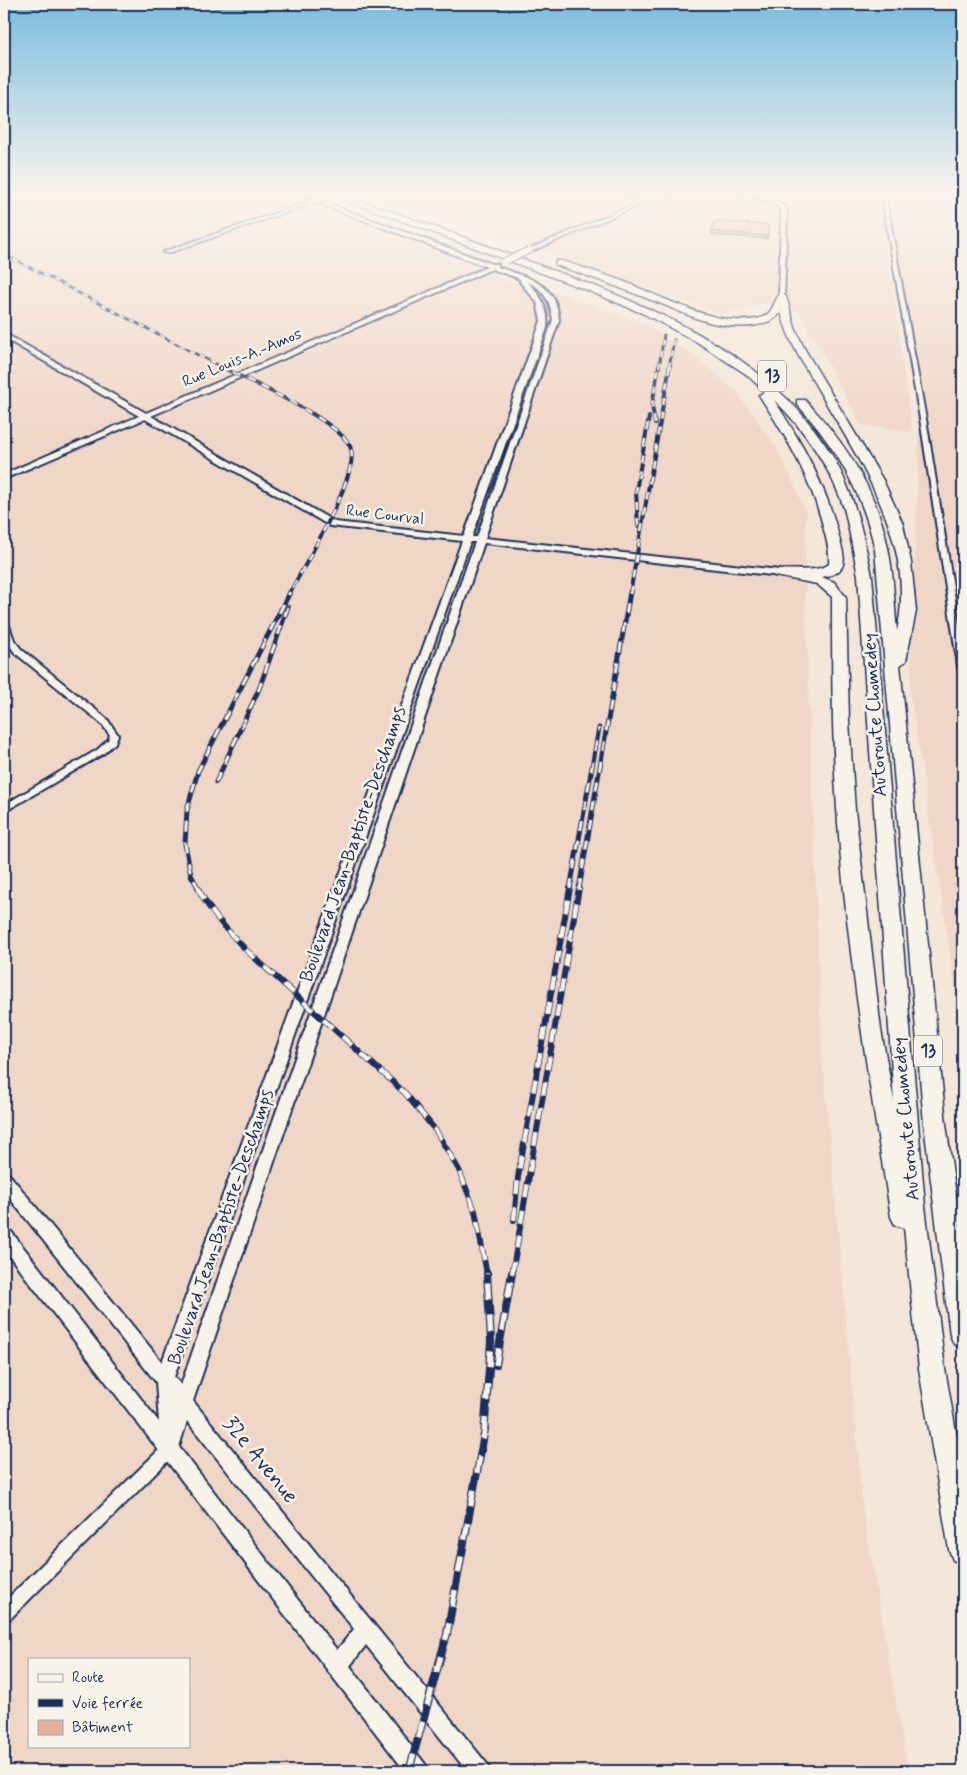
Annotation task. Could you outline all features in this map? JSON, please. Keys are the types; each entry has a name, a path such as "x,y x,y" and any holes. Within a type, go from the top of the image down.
{"highway":[{"name":"Autoroute Chomedey","path":"555,275 629,302 690,332 750,372 786,404 819,444 844,488 859,535 865,576 907,1142 932,1369 963,1550"},
{"name":"13","path":"576,275 618,290 672,314 734,348 782,384"},
{"path":"589,275 723,322 747,323 767,318 775,313 782,298"},
{"path":"782,298 790,328 799,348 877,480 896,524 904,562 909,611 894,678"},
{"path":"750,372 790,432 813,475 826,512 837,562 833,570 824,573 780,573"},
{"name":"Autoroute Chomedey","path":"792,393 840,448 858,480 874,518 883,559 934,1115 963,1335"},
{"path":"780,573 826,583 836,590 839,597 844,780 866,995 885,1119 932,1369"}],"street":[{"name":"Rue Louis-A.-Amos","path":"4,477 472,275"},
{"name":"Boulevard Jean-Baptiste-Deschamps","path":"4,1613 169,1450 183,1402 448,634 474,540 544,320 543,308 538,297 511,275"},
{"name":"Boulevard Jean-Baptiste-Deschamps","path":"169,1450 165,1380 434,632 474,540 556,320 553,303 542,288 512,275"},
{"path":"782,275 782,298"},
{"path":"897,275 924,425 963,672"},
{"name":"Rue Courval","path":"4,335 333,524 780,573"},
{"path":"4,623 10,640 18,651 104,721 114,735 112,741 100,752 4,809"},
{"path":"434,632 448,634"},
{"path":"286,1041 306,1044"},
{"name":"32e Avenue","path":"4,1179 480,1771"},
{"path":"4,1236 418,1771"},
{"path":"336,1667 366,1630"}],"shaded area":[{"path":"4,275 493,275 506,281 563,294 646,325 697,358 737,392 778,450 806,512 805,592 822,1054 863,1510 908,1771 4,1771"},
{"path":"610,275 891,275 912,432 861,425 799,311 764,303 721,314"},
{"path":"901,275 963,275 963,1037 910,692 921,383"}],"railway":[{"path":"44,275 221,367"},
{"path":"659,367 664,335"},
{"path":"669,367 674,340"},
{"path":"218,365 292,402 313,415 344,438 351,449 351,462 347,479 339,499 289,594"},
{"path":"655,424 652,405 659,365"},
{"path":"630,594 670,365"},
{"path":"638,526 636,491 649,417"},
{"path":"199,889 191,875 185,844 187,810 198,771 290,592"},
{"path":"579,889 630,592"},
{"path":"216,782 259,689 288,607"},
{"path":"570,889 599,728"},
{"path":"198,888 214,914 247,951 405,1093 436,1131 459,1170 475,1211 487,1274"},
{"path":"514,1220 518,1177 570,888"},
{"path":"512,1274 579,888"},
{"path":"484,1434 491,1341 487,1273"},
{"path":"496,1365 512,1273"},
{"path":"484,1434 485,1429"},
{"path":"409,1771 447,1634 484,1434"}]}
